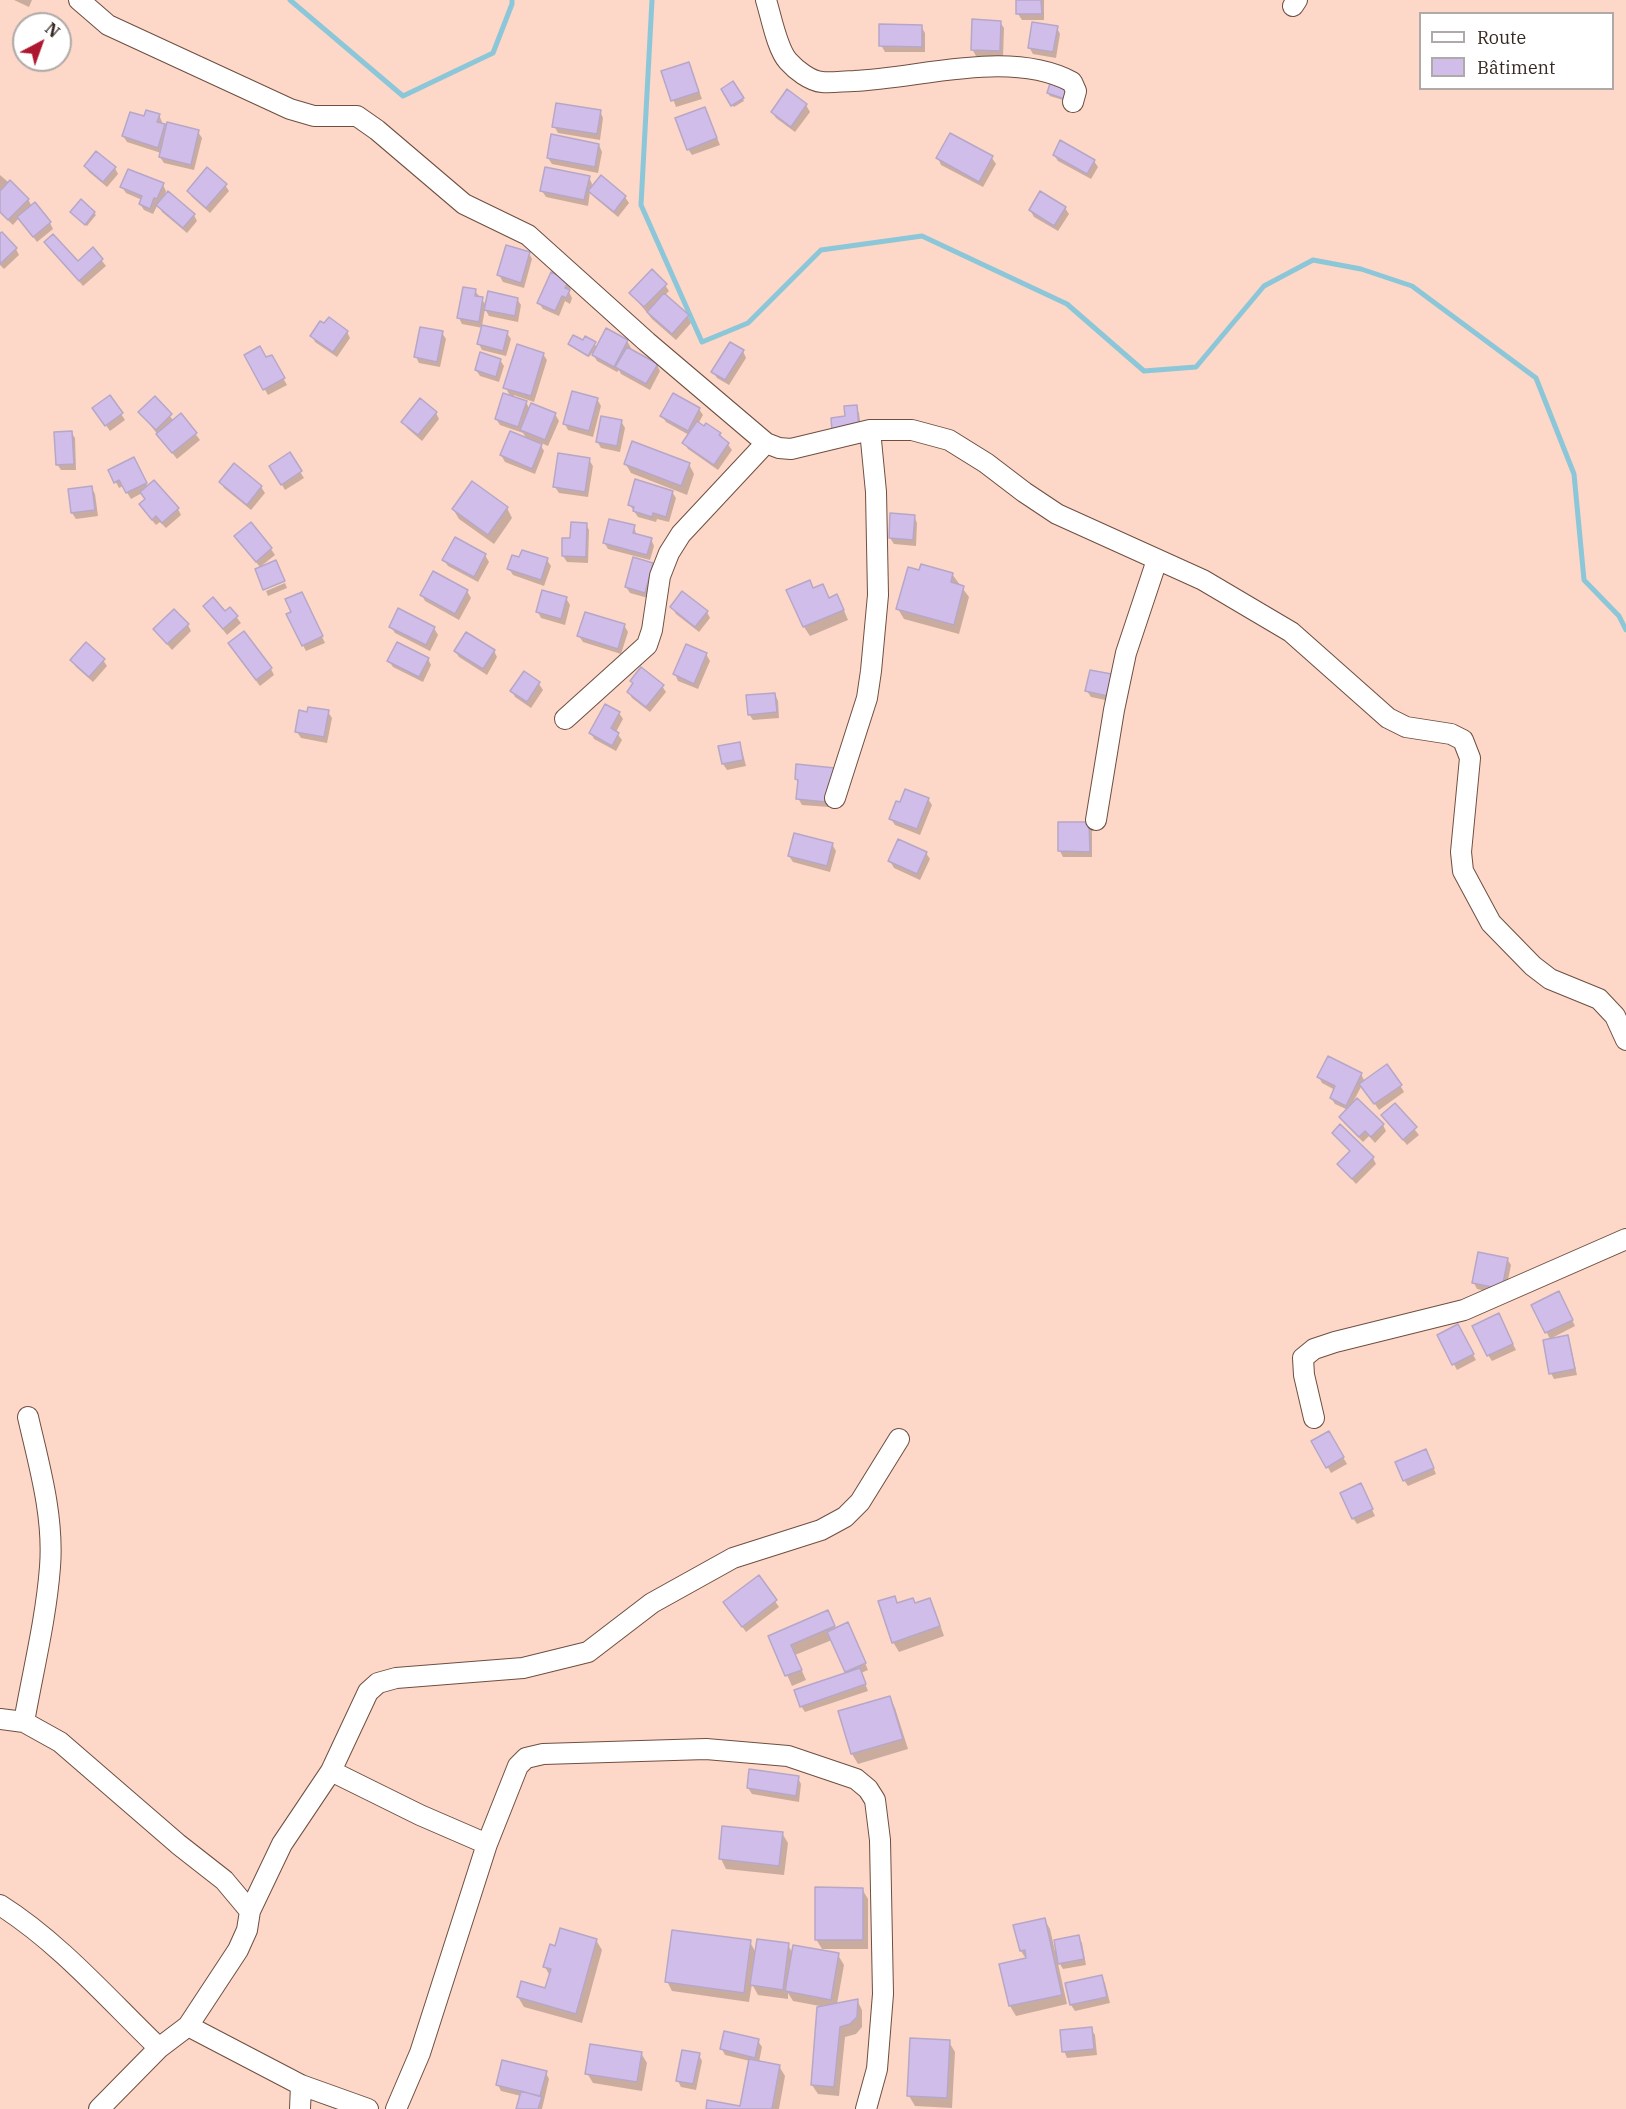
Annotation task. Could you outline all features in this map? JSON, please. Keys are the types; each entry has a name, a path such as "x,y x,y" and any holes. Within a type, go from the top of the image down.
{"street":[{"path":"79,0 108,25 290,110 314,116 357,116 377,130 464,204 528,235 647,342 766,443 779,448 791,449 870,430 912,430 949,440 986,463 1057,514 1203,580 1291,632 1388,718 1406,727 1451,734 1463,740 1470,758 1461,852 1464,871 1491,923 1533,966 1550,979 1599,999 1615,1016 1626,1040"},
{"path":"766,0 786,59 801,73 821,82 865,80 1002,65 1028,68 1061,76 1072,82 1076,91 1073,102"},
{"path":"835,798 867,698 871,672 878,595 876,492 870,430"},
{"path":"565,719 646,645 652,630 660,576 669,553 681,534 766,443"},
{"path":"1096,820 1126,653 1157,560"},
{"path":"1314,1418 1304,1375 1303,1358 1314,1349 1464,1311 1626,1239"},
{"path":"24,1722 50,1566 46,1499 28,1417"},
{"path":"99,2109 159,2048 188,2026 238,1950 247,1930 250,1911 282,1844 331,1771 368,1692 378,1683 396,1678 523,1668 588,1652 652,1603 733,1558 821,1530 845,1517 860,1502 899,1439"},
{"path":"0,1719 24,1722 60,1742 178,1844 225,1880 250,1911"},
{"path":"396,2109 420,2053 487,1844 518,1766 526,1758 543,1754 706,1749 788,1756 856,1779 868,1789 875,1800 880,1840 883,1994 877,2069 866,2109"},
{"path":"331,1771 420,1815 487,1844"},
{"path":"0,1905 26,1922 43,1937 159,2048"},
{"path":"188,2026 301,2085 368,2109"},
{"path":"300,2109 301,2085"}],"building":[{"path":"1016,0 1041,0 1042,14 1016,14"},
{"path":"972,19 1001,21 1000,51 971,50"},
{"path":"1032,22 1058,26 1053,52 1028,48"},
{"path":"879,24 922,25 922,47 879,46"},
{"path":"689,62 699,92 671,101 661,71"},
{"path":"1051,80 1070,87 1065,99 1047,93"},
{"path":"733,81 744,98 731,106 721,89"},
{"path":"787,89 807,104 791,127 771,112"},
{"path":"556,103 601,110 597,134 552,127"},
{"path":"705,107 717,138 687,150 675,118"},
{"path":"146,110 160,114 157,122 165,124 158,148 122,136 130,112 144,116"},
{"path":"167,122 199,130 191,165 159,157"},
{"path":"950,133 993,156 979,182 936,158"},
{"path":"551,134 599,144 595,167 547,158"},
{"path":"1060,140 1095,160 1087,174 1053,155"},
{"path":"96,151 116,167 103,182 84,166"},
{"path":"207,167 227,184 206,208 187,191"},
{"path":"545,167 590,176 584,200 540,191"},
{"path":"128,169 164,183 150,209 139,204 142,196 120,187"},
{"path":"601,175 626,196 614,212 588,191"},
{"path":"10,180 29,199 8,220 0,212 0,191"},
{"path":"168,191 195,214 183,228 156,205"},
{"path":"1040,191 1066,207 1054,226 1029,210"},
{"path":"81,199 95,212 85,225 70,212"},
{"path":"35,202 51,222 33,237 17,217"},
{"path":"2,232 17,248 0,264 0,233"},
{"path":"53,234 78,261 93,247 103,259 79,281 44,242"},
{"path":"506,245 530,252 521,283 497,275"},
{"path":"652,269 667,284 644,307 629,293"},
{"path":"551,272 569,280 565,288 570,290 566,298 562,296 555,311 537,303"},
{"path":"463,287 476,289 475,296 483,297 479,322 457,318"},
{"path":"488,291 518,298 515,316 484,310"},
{"path":"664,293 689,315 672,334 647,312"},
{"path":"329,317 348,331 333,352 310,336 320,321 324,323"},
{"path":"482,325 508,331 503,351 477,344"},
{"path":"420,327 443,331 437,362 414,357"},
{"path":"606,328 628,340 614,367 592,355"},
{"path":"573,335 583,340 585,336 596,342 588,356 568,344"},
{"path":"730,342 744,350 725,380 711,372"},
{"path":"517,344 544,353 531,396 503,388"},
{"path":"260,346 266,357 272,355 285,378 263,390 244,355"},
{"path":"627,347 658,364 646,384 615,367"},
{"path":"480,352 501,359 496,377 475,370"},
{"path":"572,391 598,398 589,431 563,424"},
{"path":"503,393 527,401 518,427 495,419"},
{"path":"673,393 700,408 688,431 660,416"},
{"path":"110,395 123,413 105,426 92,408"},
{"path":"155,396 172,414 156,430 138,412"},
{"path":"420,398 437,412 418,435 401,422"},
{"path":"531,403 556,413 545,440 520,430"},
{"path":"857,405 859,429 832,431 831,418 845,416 844,406"},
{"path":"181,413 197,433 172,453 156,434"},
{"path":"601,416 622,420 617,446 596,442"},
{"path":"697,421 704,426 706,423 721,433 719,435 729,443 714,465 682,443"},
{"path":"72,431 74,464 56,465 54,432"},
{"path":"510,431 542,444 532,469 500,455"},
{"path":"632,441 690,463 681,486 624,464"},
{"path":"290,452 302,471 281,485 269,466"},
{"path":"558,453 590,458 585,492 553,487"},
{"path":"134,457 147,483 126,493 119,480 114,483 108,470"},
{"path":"234,463 262,486 247,505 219,482"},
{"path":"635,479 673,491 666,517 653,513 652,517 633,511 634,507 628,505"},
{"path":"154,480 179,508 162,523 156,516 152,520 139,504 145,499 140,492"},
{"path":"472,481 508,507 488,535 452,509"},
{"path":"92,486 95,510 71,513 68,489"},
{"path":"890,513 915,515 913,540 889,538"},
{"path":"609,519 635,525 633,533 652,538 647,555 603,543"},
{"path":"251,522 272,548 256,562 234,536"},
{"path":"571,522 587,523 586,557 562,556 562,538 570,538"},
{"path":"455,537 486,554 474,577 442,560"},
{"path":"522,550 548,558 541,580 507,569 512,555 519,557"},
{"path":"633,557 653,563 645,593 625,587"},
{"path":"276,560 285,581 263,590 255,569"},
{"path":"921,564 953,573 951,582 964,586 954,625 896,609 908,567 919,570"},
{"path":"433,571 468,590 455,614 420,595"},
{"path":"810,580 813,588 823,584 829,598 837,594 844,610 803,627 786,590"},
{"path":"542,590 567,597 561,619 536,612"},
{"path":"682,591 708,611 695,627 670,607"},
{"path":"302,592 323,636 302,646 286,614 291,612 285,599"},
{"path":"213,597 225,611 230,607 238,616 223,629 203,606"},
{"path":"398,608 435,627 426,645 389,627"},
{"path":"174,609 189,624 167,644 153,629"},
{"path":"585,612 625,624 618,649 577,636"},
{"path":"244,631 272,668 256,680 228,643"},
{"path":"466,632 495,650 483,669 454,651"},
{"path":"86,642 105,659 89,677 70,660"},
{"path":"397,642 429,658 419,677 387,661"},
{"path":"686,644 707,653 694,684 673,674"},
{"path":"641,667 664,685 646,707 627,692 633,683 630,681"},
{"path":"1090,670 1117,675 1112,697 1085,691"},
{"path":"524,671 540,682 527,702 510,691"},
{"path":"775,693 777,712 748,715 746,695"},
{"path":"605,704 620,712 611,728 619,733 612,746 589,733"},
{"path":"308,707 329,710 324,737 295,732 299,710 307,712"},
{"path":"740,742 743,760 722,764 718,746"},
{"path":"796,764 835,768 833,792 827,791 826,802 796,799 798,780 795,779"},
{"path":"905,789 929,798 917,829 889,819 896,801 900,802"},
{"path":"1058,822 1089,822 1090,852 1058,851"},
{"path":"794,833 833,843 827,866 788,856"},
{"path":"898,839 927,852 917,874 888,861"},
{"path":"1328,1056 1362,1073 1346,1106 1330,1098 1335,1086 1317,1077"},
{"path":"1387,1064 1402,1085 1374,1104 1359,1084"},
{"path":"1357,1098 1384,1124 1371,1137 1365,1131 1359,1137 1339,1117"},
{"path":"1395,1103 1417,1127 1403,1140 1381,1115"},
{"path":"1340,1124 1374,1157 1352,1179 1337,1164 1350,1151 1332,1133"},
{"path":"1478,1252 1508,1258 1502,1289 1472,1283"},
{"path":"1559,1291 1573,1320 1545,1333 1531,1305"},
{"path":"1499,1313 1513,1344 1487,1356 1472,1326"},
{"path":"1458,1324 1474,1354 1452,1365 1437,1335"},
{"path":"1568,1335 1575,1369 1549,1374 1543,1340"},
{"path":"1329,1431 1344,1457 1326,1468 1311,1441"},
{"path":"1426,1449 1434,1468 1403,1481 1395,1462"},
{"path":"1361,1483 1373,1509 1352,1519 1340,1493"},
{"path":"759,1575 777,1600 742,1627 723,1602"},
{"path":"895,1596 897,1603 913,1598 915,1603 930,1598 940,1626 892,1643 878,1601"},
{"path":"828,1610 835,1626 791,1645 802,1670 785,1676 768,1636"},
{"path":"848,1622 866,1663 845,1672 827,1632"},
{"path":"860,1668 866,1684 800,1707 794,1690"},
{"path":"890,1696 903,1739 851,1754 838,1711"},
{"path":"749,1769 799,1776 796,1796 747,1788"},
{"path":"722,1826 783,1832 779,1866 719,1859"},
{"path":"815,1887 863,1888 863,1940 815,1940"},
{"path":"1045,1918 1062,1995 1009,2006 999,1964 1026,1958 1025,1950 1020,1951 1013,1925"},
{"path":"560,1928 597,1939 576,2014 517,1997 521,1981 545,1988 551,1969 543,1967 550,1944 555,1946"},
{"path":"672,1930 751,1940 744,1993 665,1982"},
{"path":"1079,1935 1084,1959 1058,1964 1054,1940"},
{"path":"757,1939 789,1943 783,1990 750,1985"},
{"path":"793,1945 839,1953 831,2000 785,1991"},
{"path":"1102,1975 1107,1997 1070,2005 1065,1983"},
{"path":"858,1999 857,2017 850,2024 840,2027 834,2087 811,2085 817,2007"},
{"path":"1092,2027 1094,2049 1062,2052 1060,2030"},
{"path":"724,2031 759,2039 755,2058 720,2049"},
{"path":"910,2038 950,2040 947,2098 907,2096"},
{"path":"590,2044 642,2052 637,2082 585,2074"},
{"path":"682,2050 700,2053 693,2084 676,2081"},
{"path":"749,2059 780,2065 772,2109 706,2109 707,2100 740,2106"},
{"path":"502,2060 547,2071 540,2096 496,2085"},
{"path":"521,2091 542,2097 538,2109 516,2109"}],"waterway":[{"path":"290,0 403,96 493,53 512,0"},
{"path":"652,0 641,205 702,342 748,323 821,250 922,236 1067,304 1144,371 1196,367 1264,286 1313,260 1361,269 1412,286 1536,378 1574,474 1584,580 1619,616 1626,630"}]}
